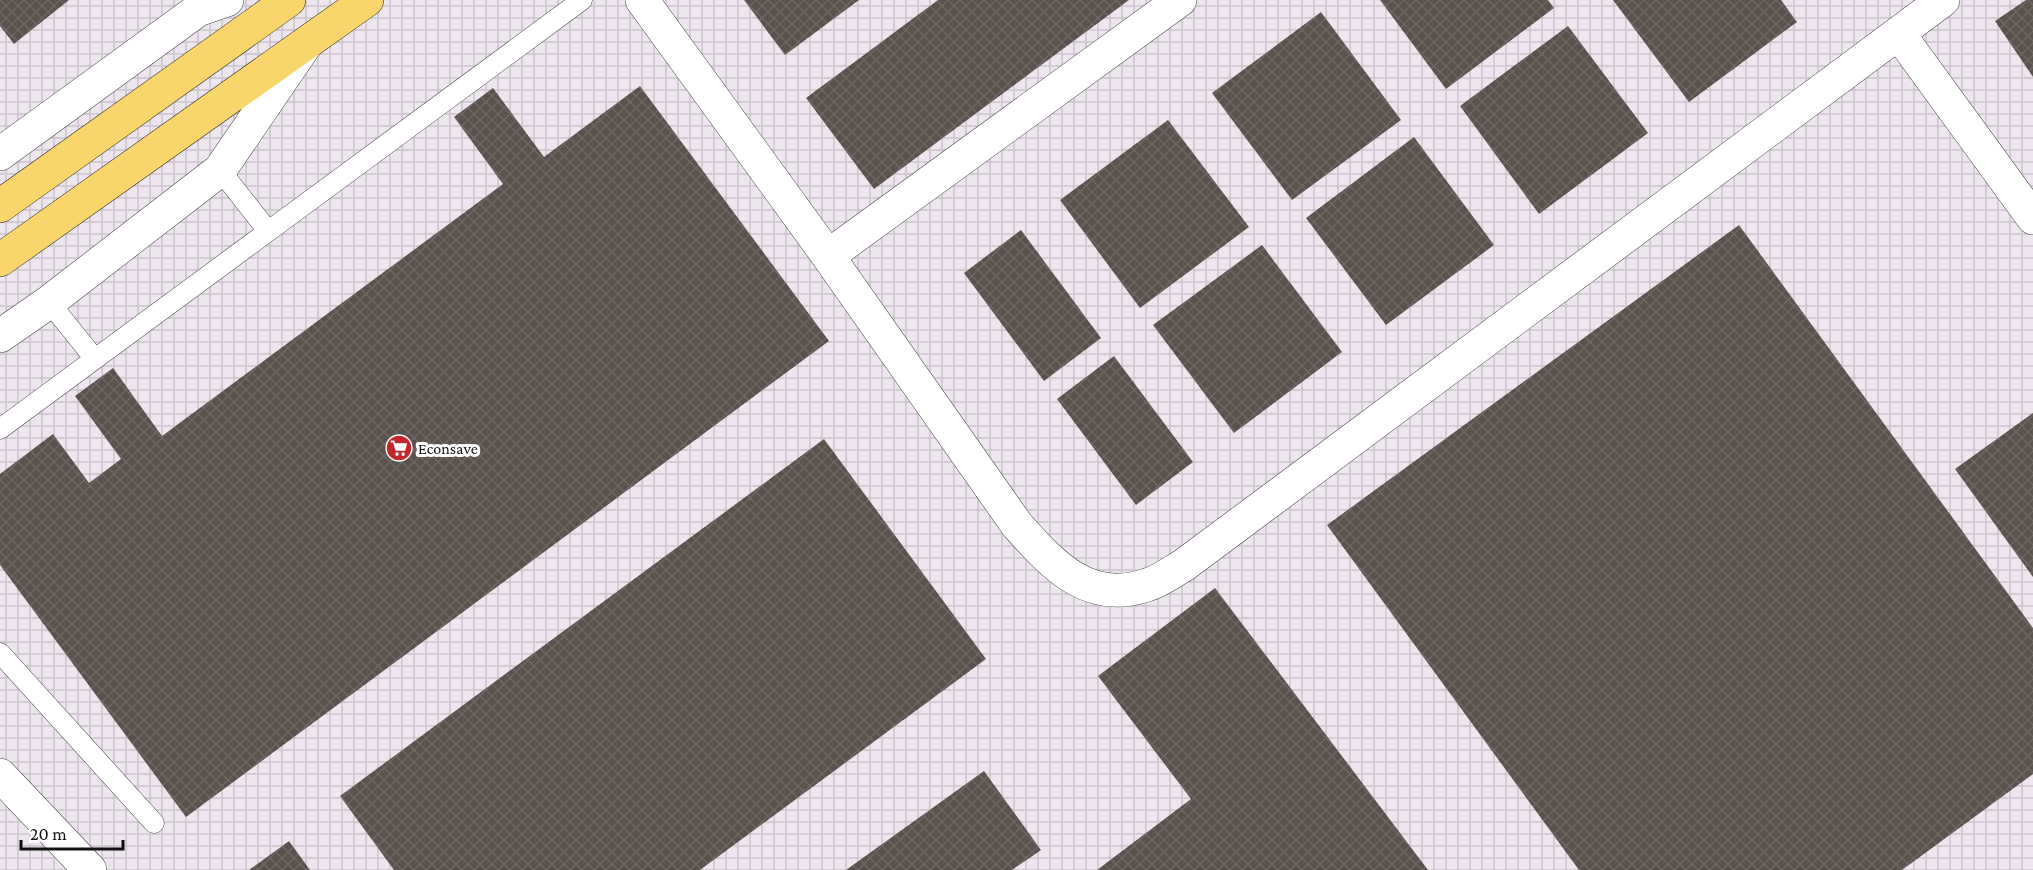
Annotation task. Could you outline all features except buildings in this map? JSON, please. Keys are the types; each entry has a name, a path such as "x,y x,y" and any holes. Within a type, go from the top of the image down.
{"main road":[{"path":"0,206 289,0"},
{"path":"0,260 367,0"}],"street":[{"path":"0,154 198,10 227,0"},
{"path":"642,0 828,256 1017,525 1046,557 1079,582 1109,592 1148,585 1184,565 1943,0"},
{"path":"828,256 1180,0"},
{"path":"1899,34 2033,218"},
{"path":"0,336 49,302 220,170 307,42"},
{"path":"0,775 90,870"}],"lane":[{"path":"0,429 582,0"},
{"path":"220,170 268,231"},
{"path":"49,302 95,359"},
{"path":"0,653 154,823"}],"shaded area":[{"path":"0,0 2033,0 2033,870 0,870"}],"place":[{"name":"Econsave","path":"399,448"}]}
